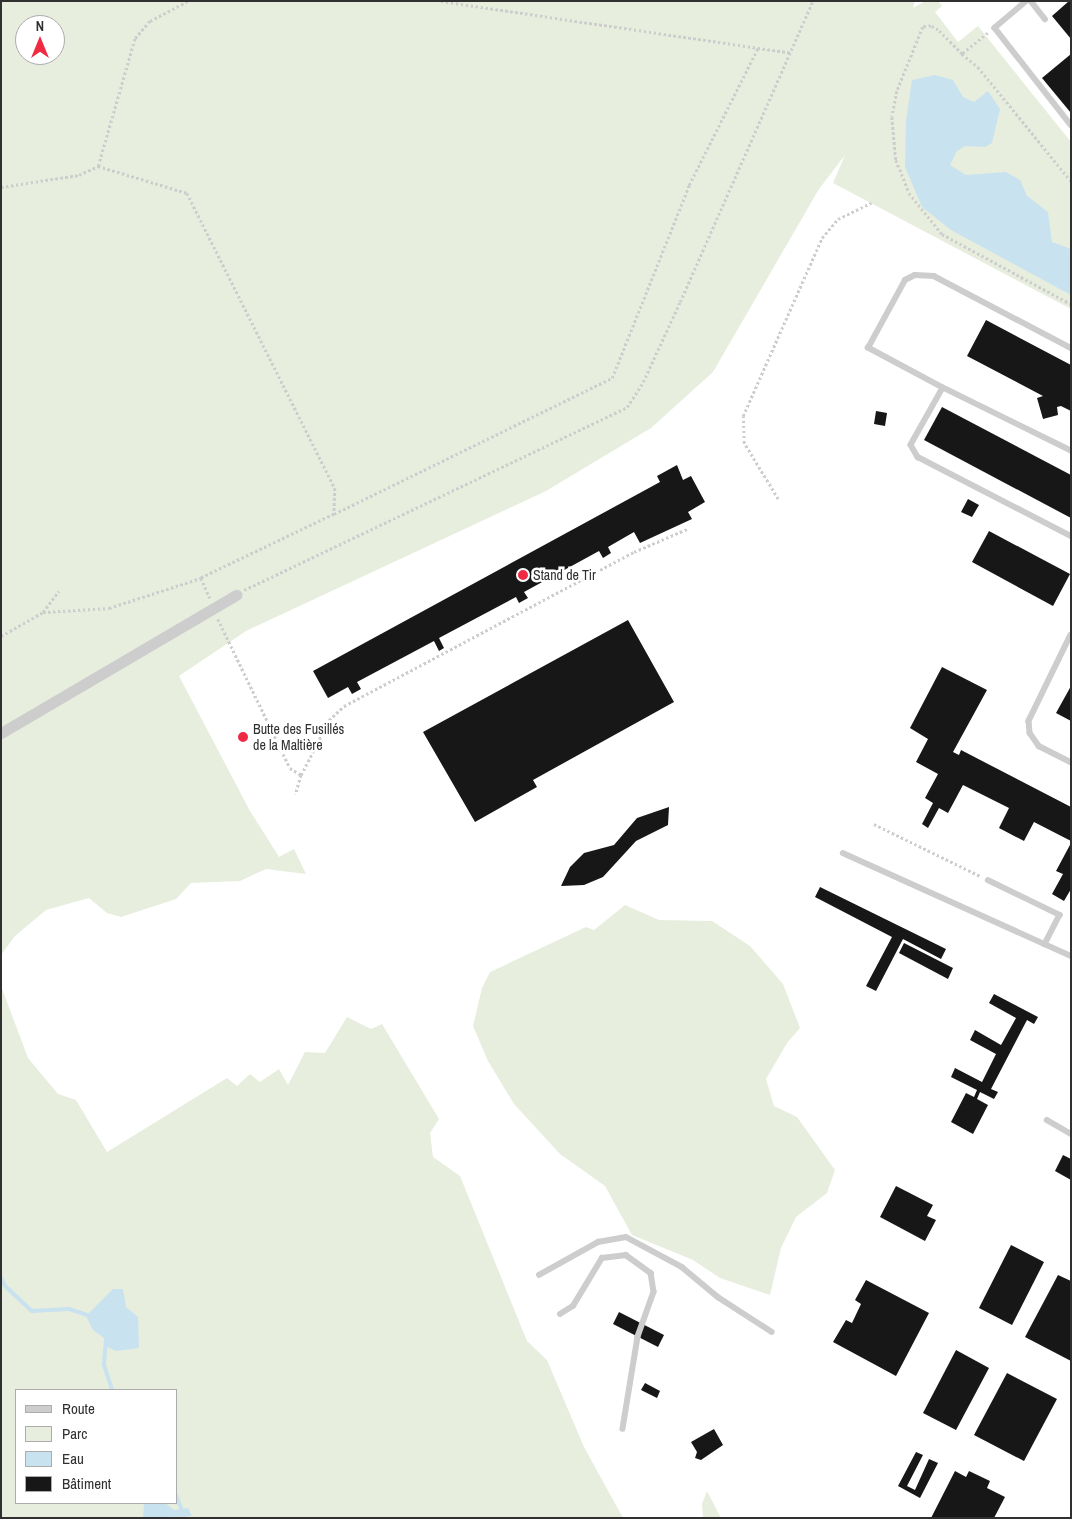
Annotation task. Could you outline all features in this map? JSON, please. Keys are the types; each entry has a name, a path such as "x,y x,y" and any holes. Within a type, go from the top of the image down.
{"street":[{"path":"1,733 213,606 236,595"}],"lane":[{"path":"1046,19 1029,1 995,28 1071,125"},
{"path":"1071,348 934,276 915,275 899,289 868,348 943,388 1071,451"},
{"path":"943,388 913,441 913,454 1071,536"},
{"path":"1071,635 1028,721 1030,733 1039,746 1071,762"},
{"path":"843,853 1071,956"},
{"path":"988,880 1060,914 1045,944"},
{"path":"1047,1120 1071,1134"},
{"path":"539,1275 598,1242 626,1237 682,1267 718,1298 772,1332"},
{"path":"560,1314 573,1306 602,1258 626,1255 651,1273 654,1292 638,1337 623,1430"}],"path":[{"path":"98,166 135,38 150,21 188,1"},
{"path":"441,1 792,53"},
{"path":"236,595 626,407 668,328 792,53 813,1"},
{"path":"1071,181 978,67 938,30 923,27 897,91 892,117 896,160 909,193 942,234 1071,304"},
{"path":"962,54 995,28"},
{"path":"43,612 109,608 201,578 612,378 689,185 758,48"},
{"path":"1,187 79,175 98,166 187,193 335,488 334,514"},
{"path":"778,499 744,443 743,416 822,238 838,219 871,203"},
{"path":"296,794 301,775 329,720 344,706 634,552 687,529"},
{"path":"201,578 290,768 301,775"},
{"path":"1,636 43,612 59,591"},
{"path":"874,824 988,880"}],"green space":[{"path":"1,1 915,1 913,8 925,1 938,1 942,6 935,12 958,42 978,26 1071,142 1071,309 833,183 845,155 819,189 713,372 651,428 546,491 246,631 179,676 250,811 279,857 294,849 306,874 266,869 240,881 191,883 176,899 121,917 107,913 89,898 46,910 15,936 1,955"},
{"path":"625,905 659,920 712,921 750,946 783,984 800,1028 787,1043 766,1079 774,1106 797,1117 835,1170 827,1193 796,1217 781,1248 770,1295 720,1278 693,1260 632,1235 605,1186 560,1154 514,1104 488,1061 473,1026 482,988 490,972 586,927 594,930"},
{"path":"1,986 28,1058 58,1094 76,1100 107,1152 227,1078 237,1086 250,1074 260,1082 279,1069 288,1085 305,1052 325,1053 347,1017 371,1029 382,1024 439,1119 430,1133 433,1157 460,1176 527,1341 547,1360 584,1447 623,1518 1,1518"},
{"path":"707,1491 721,1518 703,1518 702,1504"}],"water":[{"path":"935,75 953,80 963,97 974,102 988,91 1000,109 992,143 985,147 965,146 957,151 950,165 966,175 1006,172 1020,180 1027,196 1048,212 1052,242 1071,249 1071,295 951,230 922,207 905,167 906,121 912,80"},
{"path":"113,1289 123,1289 126,1307 138,1317 139,1348 116,1351 105,1346 104,1338 93,1330 86,1316"},
{"path":"144,1504 166,1504 174,1510 188,1508 192,1516 143,1518"}],"building":[{"path":"1071,1 1071,39 1052,16"},
{"path":"1071,54 1071,113 1042,78"},
{"path":"986,320 1071,365 1071,411 1061,406 1057,407 1058,415 1043,419 1037,398 1043,396 967,356"},
{"path":"942,407 1071,475 1071,518 924,440"},
{"path":"876,411 887,413 885,426 874,424"},
{"name":"Stand de Tir","path":"677,465 683,480 691,476 705,502 688,512 692,519 640,543 634,532 608,547 611,553 603,558 599,551 524,592 528,598 519,603 516,597 439,638 444,648 439,651 434,641 357,682 361,689 352,694 348,687 328,698 313,671 660,482 657,476"},
{"path":"968,499 979,505 972,517 961,512"},
{"path":"989,531 1070,574 1053,606 972,562"},
{"path":"628,620 674,702 533,780 537,787 475,822 423,732"},
{"path":"942,667 987,690 953,752 959,755 961,750 1071,807 1071,841 1034,822 1024,841 999,828 1009,808 963,785 948,813 939,808 928,828 922,824 933,803 925,798 938,774 916,762 928,739 910,728"},
{"path":"1071,686 1071,721 1056,713"},
{"path":"669,807 668,825 636,841 603,877 584,885 561,886 570,867 584,853 614,845 637,818"},
{"path":"1071,843 1071,889 1064,901 1052,894 1063,874 1056,871"},
{"path":"820,887 946,949 941,959 903,939 876,991 866,986 892,937 815,897"},
{"path":"904,943 953,968 948,979 899,953"},
{"path":"994,994 1038,1017 1034,1024 1027,1020 991,1089 998,1092 994,1099 980,1092 977,1099 988,1105 973,1134 951,1122 966,1093 974,1097 977,1090 951,1077 955,1068 982,1082 996,1054 970,1040 975,1030 1001,1045 1016,1018 989,1003"},
{"path":"1063,1155 1071,1159 1071,1180 1055,1171"},
{"path":"896,1186 933,1205 927,1216 936,1220 925,1241 880,1217"},
{"path":"1011,1245 1044,1262 1012,1325 979,1308"},
{"path":"1058,1275 1071,1281 1071,1361 1025,1337"},
{"path":"866,1280 929,1313 896,1376 833,1342 846,1320 852,1323 861,1304 855,1300"},
{"path":"619,1312 664,1335 658,1347 613,1324"},
{"path":"956,1350 989,1368 956,1430 923,1413"},
{"path":"1007,1373 1057,1399 1024,1461 974,1435"},
{"path":"645,1383 660,1391 657,1398 641,1390"},
{"path":"714,1429 723,1445 701,1460 695,1458 697,1452 691,1442"},
{"path":"916,1452 923,1455 907,1486 915,1490 929,1459 938,1463 920,1498 898,1486"},
{"path":"955,1471 966,1477 969,1471 990,1481 987,1488 1005,1497 994,1518 931,1518"}],"waterway":[{"path":"1,1278 5,1286 32,1311 69,1309 90,1316"},
{"path":"106,1340 104,1365 112,1389"},
{"path":"178,1500 185,1518"}],"place":[{"name":"Stand de Tir","path":"523,575"},
{"name":"Butte des Fusillés de la Maltière","path":"243,737"}]}
